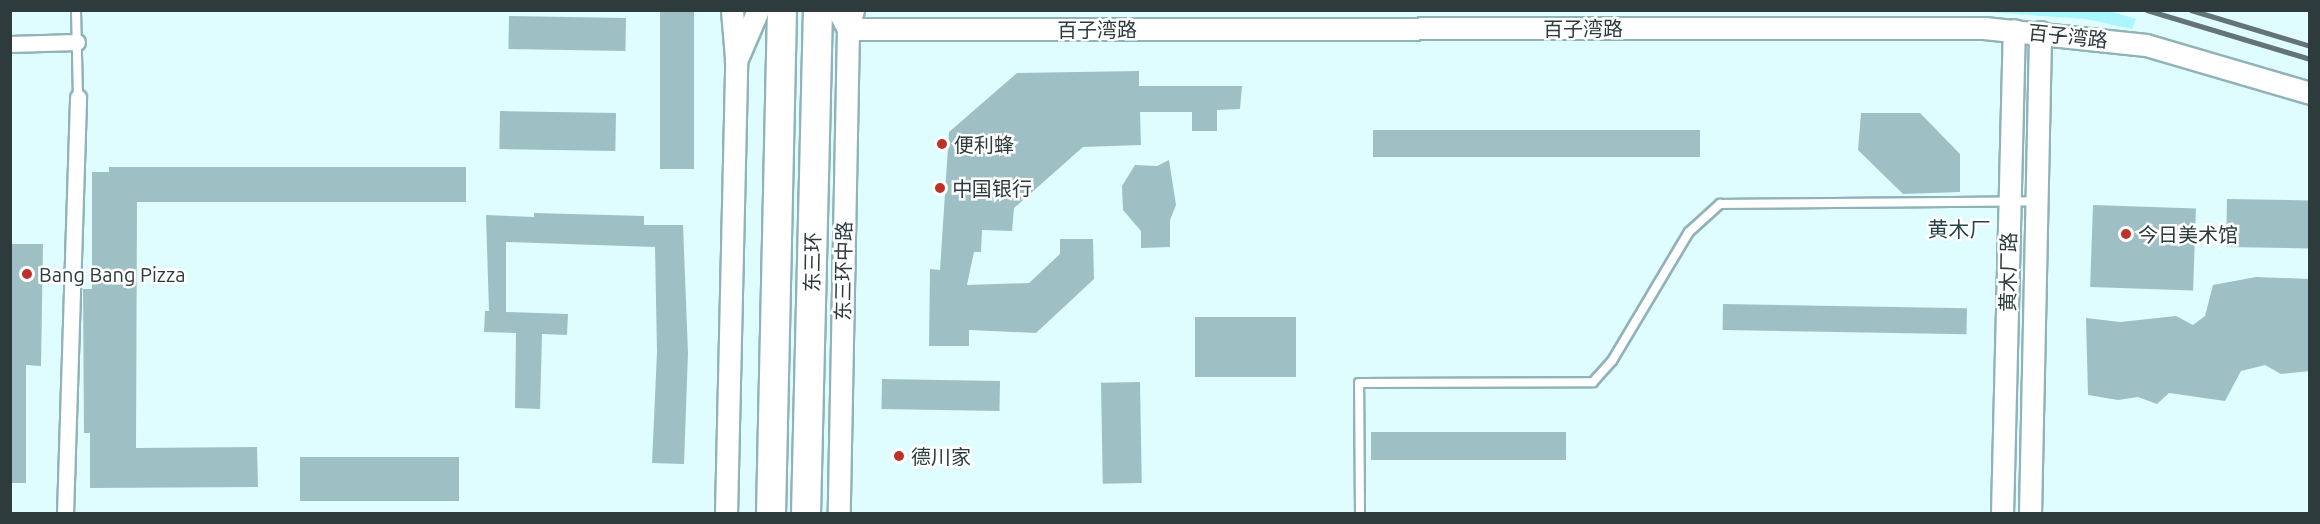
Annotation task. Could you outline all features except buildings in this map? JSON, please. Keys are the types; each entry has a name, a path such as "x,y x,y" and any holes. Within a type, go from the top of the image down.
{"highway":[{"name":"东三环","path":"771,513 782,10"},
{"name":"东三环","path":"806,513 818,10"}],"street":[{"path":"726,513 736,62 732,10"},
{"path":"736,62 758,10"},
{"name":"东三环中路","path":"838,10 850,20 839,513"},
{"name":"百子湾路","path":"850,20 2014,30 2146,45 2310,93"},
{"name":"黄木厂路","path":"2002,513 2014,30"},
{"name":"黄木厂路","path":"2030,513 2040,32"},
{"path":"10,44 77,42"},
{"path":"65,513 78,97"}],"lane":[{"path":"76,10 78,97"},
{"path":"1360,513 1359,383 1593,382 1612,361 1689,232 1720,204 2037,201"}],"shaded area":[{"path":"1852,11 2109,11 2136,19 2132,29 2086,19 1988,12"}],"railway":[{"path":"2147,10 2310,59"},
{"path":"2191,10 2310,46"}],"place":[{"name":"便利蜂","path":"942,144"},
{"name":"中国银行","path":"940,188"},
{"name":"今日美术馆","path":"2126,234"},
{"name":"Bang Bang Pizza","path":"27,274"},
{"name":"德川家","path":"899,456"}],"district":[{"name":"黄木厂","path":"1959,229"}]}
